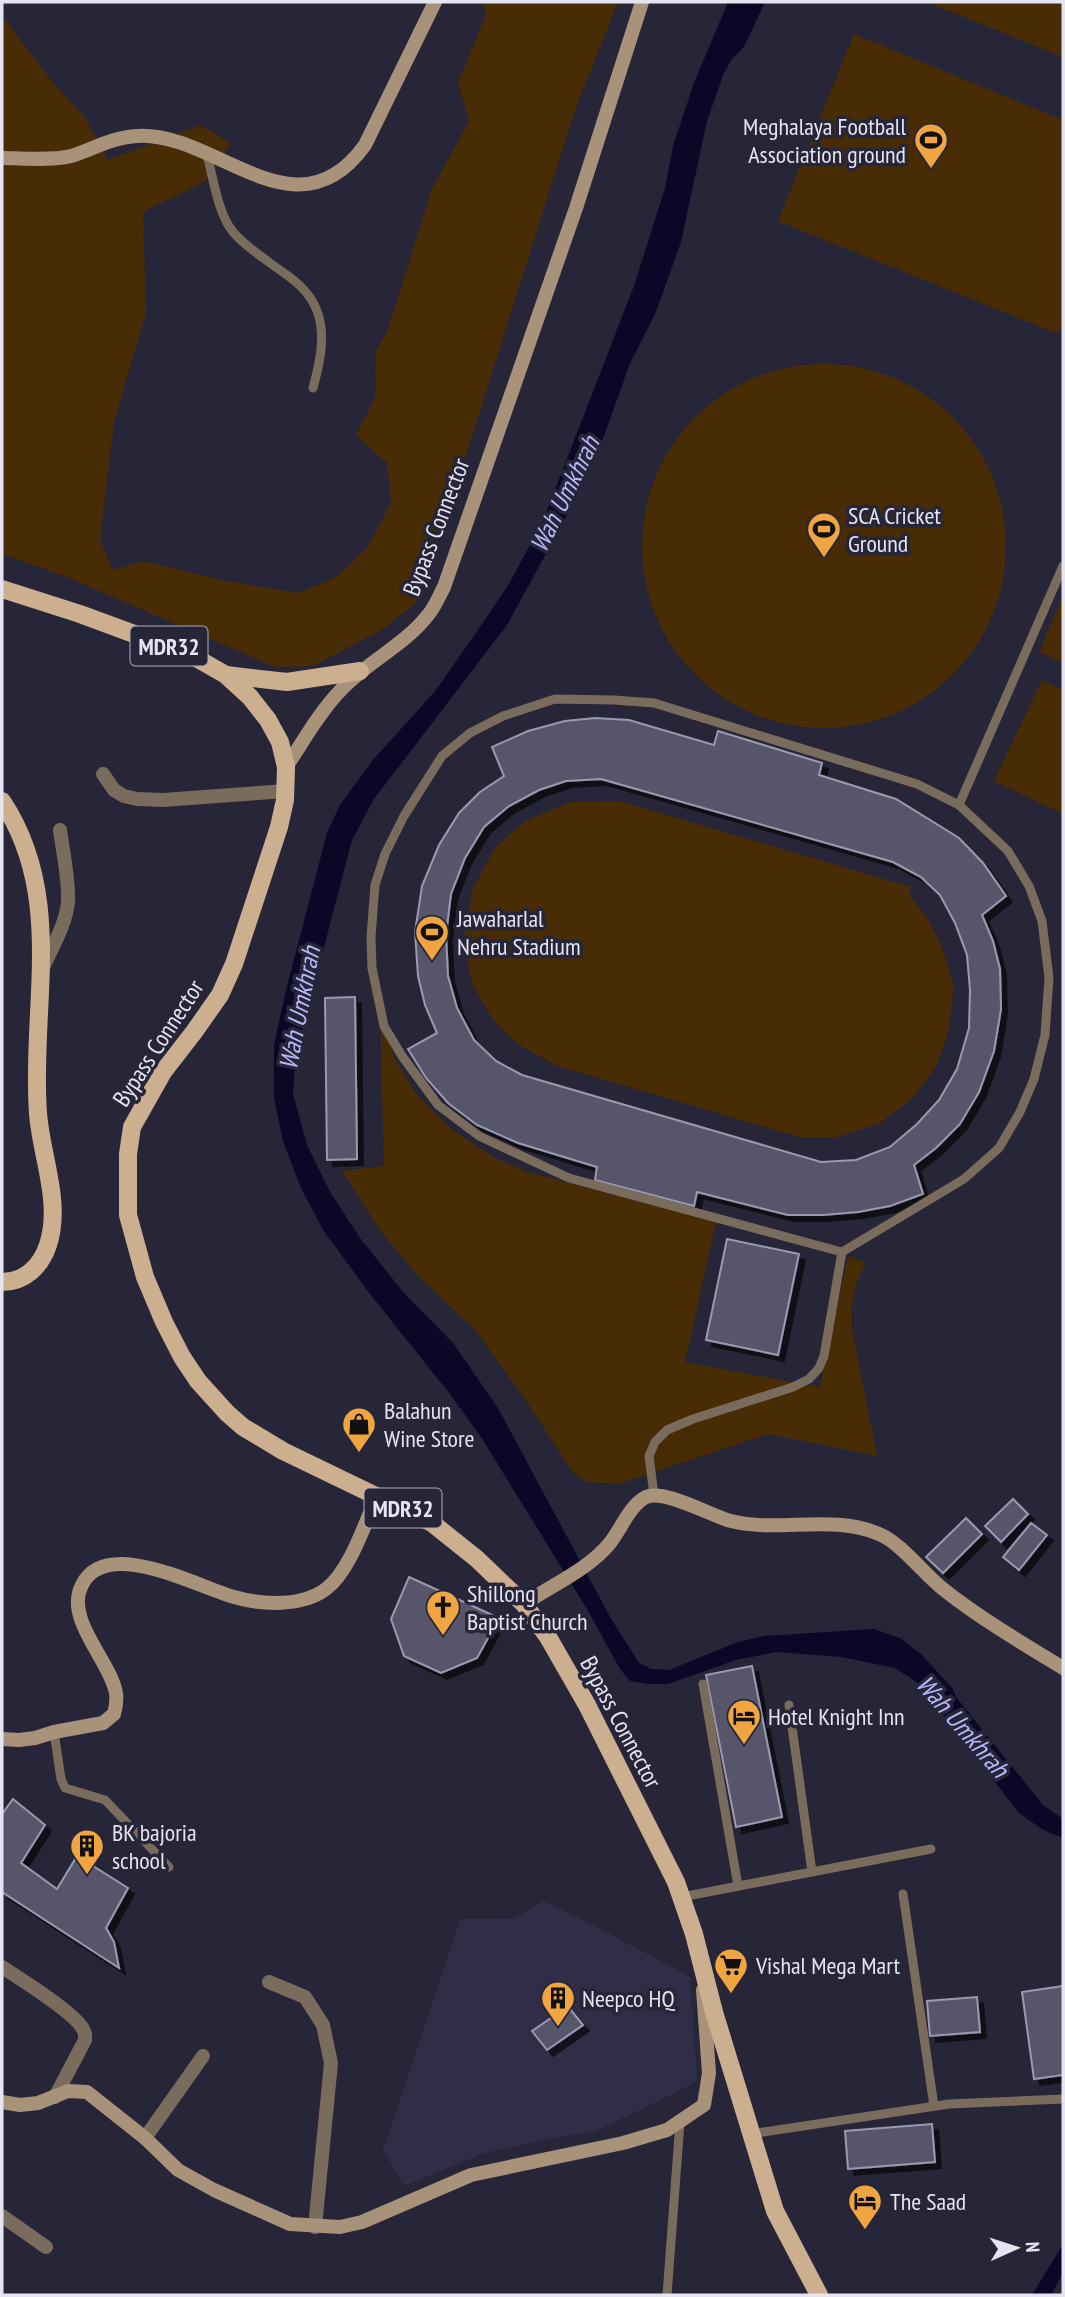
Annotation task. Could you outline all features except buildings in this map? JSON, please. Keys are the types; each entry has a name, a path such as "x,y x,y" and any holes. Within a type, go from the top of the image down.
{"main road":[{"name":"MDR32","path":"2,589 165,644 226,675 250,697 268,720 280,742 286,767"},
{"path":"226,675 287,682 359,671"},
{"name":"Bypass Connector","path":"286,767 286,791 279,827 230,974 220,995 163,1072 132,1128 128,1154 128,1215 145,1277 164,1322 183,1357 212,1397 243,1427 283,1451 432,1523 477,1559 524,1604 548,1637 587,1705 682,1897 750,2134 775,2211 818,2295"},
{"path":"2,801 10,812 34,877 40,917 38,1114 51,1196 52,1223 48,1244 32,1271 20,1280 3,1284"}],"street":[{"path":"2,158 69,156 109,141 137,136 160,138 277,182 292,184 323,180 355,159 373,130 435,2"},
{"name":"Bypass Connector","path":"286,767 323,710 359,671 414,629 429,614 444,587 576,208 642,2"},
{"path":"103,774 114,790 137,799 163,800 286,791"},
{"path":"41,970 61,927 68,904 60,830"},
{"path":"524,1604 601,1554 635,1506 643,1498 654,1495 687,1503 716,1517 735,1522 823,1524 860,1528 882,1534 940,1587 998,1628 1063,1668"},
{"path":"2,1738 19,1740 103,1723 114,1714 116,1693 78,1608 81,1585 91,1572 112,1564 141,1566 235,1598 274,1603 303,1599 326,1589 338,1578 377,1496"},
{"path":"2,1966 82,2026 85,2040 55,2097"},
{"path":"2,2102 20,2105 38,2103 68,2091 87,2092 145,2138 178,2169 214,2190 290,2224 340,2227 362,2222 471,2175 623,2143 667,2130 680,2122 704,2105 707,2093 709,2073 703,1971"},
{"path":"269,1982 304,1997 323,2025 331,2063 315,2227"},
{"path":"145,2138 203,2056"},
{"path":"2,2216 46,2246"}],"lane":[{"path":"207,155 225,220 232,231 260,256 297,282 307,293 317,313 323,345 313,388"},
{"path":"959,805 1063,566"},
{"path":"555,699 654,703 917,784 959,805 1008,851 1029,886 1042,921 1049,978 1045,1035 1034,1079 1020,1112 999,1148 964,1180 842,1252 569,1178 479,1136 438,1105 402,1056 384,1026 372,968 371,937 375,885 385,853 404,816 442,756 470,733 503,716 555,699"},
{"path":"654,1495 649,1456 655,1442 667,1430 793,1387 809,1379 819,1368 824,1356 842,1252"},
{"path":"703,1684 738,1886"},
{"path":"789,1705 812,1872"},
{"path":"54,1732 61,1779 65,1788 105,1800 169,1867"},
{"path":"682,1897 931,1849"},
{"path":"903,1894 934,2106"},
{"path":"750,2134 934,2106 1063,2099"},
{"path":"667,2295 680,2122"}],"shaded area":[{"path":"483,2 618,2 575,110 418,601 383,629 313,666 275,667 67,577 2,554 2,16 55,85 85,117 108,160 200,125 231,143 205,182 143,212 146,313 114,422 100,540 113,570 143,561 221,580 298,593 335,578 367,548 391,503 387,463 356,435 375,398 376,351 388,329 432,189 469,121 458,82 486,15"},
{"path":"927,2 1063,2 1063,57"},
{"name":"Meghalaya Football Association ground","path":"854,34 1063,120 1063,321 1058,334 778,221"},
{"name":"SCA Cricket Ground","path":"806,364 842,364 877,371 910,385 940,405 965,430 993,476 1003,510 1006,546 1003,582 993,616 965,662 940,687 910,707 877,721 842,728 806,728 771,721 738,707 708,687 683,662 663,632 649,599 642,564 642,528 649,493 663,460 683,430 708,405 738,385 771,371"},
{"path":"1063,596 1063,663 1039,652"},
{"path":"1042,680 1063,690 1063,814 994,781"},
{"path":"619,801 911,887 909,895 926,916 942,947 954,985 948,1034 935,1068 912,1099 880,1123 838,1137 799,1137 558,1066 520,1046 493,1020 472,984 464,937 473,889 494,849 525,821 570,802"},
{"path":"380,1010 393,1055 416,1094 451,1129 495,1158 528,1172 716,1222 685,1362 820,1387 848,1256 866,1263 854,1292 851,1323 877,1456 768,1434 619,1484 587,1482 573,1473 476,1331 418,1276 382,1233 342,1171 384,1166"},
{"name":"Neepco HQ","path":"543,1901 690,1977 697,2080 594,2132 484,2153 404,2186 383,2150 460,1919 513,1919"}],"water":[{"name":"Wah Umkhrah","path":"728,2 765,2 744,47 731,60 724,73 707,121 681,242 656,312 630,363 599,450 507,625 374,799 352,840 296,1054 293,1094 307,1145 330,1192 360,1238 404,1293 453,1343 498,1408 610,1617 639,1663 651,1669 669,1670 738,1642 764,1636 874,1629 900,1638 922,1655 953,1689 956,1697 1043,1805 1063,1819 1063,1838 1043,1830 1019,1813 918,1683 895,1668 841,1657 776,1652 736,1660 668,1684 630,1681 620,1669 587,1609 483,1440 323,1230 300,1186 283,1141 274,1098 274,1045 327,833 340,805 373,760 436,690 478,630 509,584 542,523 634,286 665,188 673,146 694,83"},
{"path":"1063,2244 1063,2273 1051,2295 1032,2295"}],"place":[{"name":"Meghalaya Football Association ground","path":"931,170"},
{"name":"SCA Cricket Ground","path":"824,559"},
{"name":"Jawaharlal Nehru Stadium","path":"432,962"},
{"name":"Balahun Wine Store","path":"359,1454"},
{"name":"Shillong Baptist Church","path":"443,1637"},
{"name":"Hotel Knight Inn","path":"744,1746"},
{"name":"BK bajoria school","path":"87,1876"},
{"name":"Vishal Mega Mart","path":"731,1995"},
{"name":"Neepco HQ","path":"558,2028"},
{"name":"The Saad","path":"865,2231"}]}
